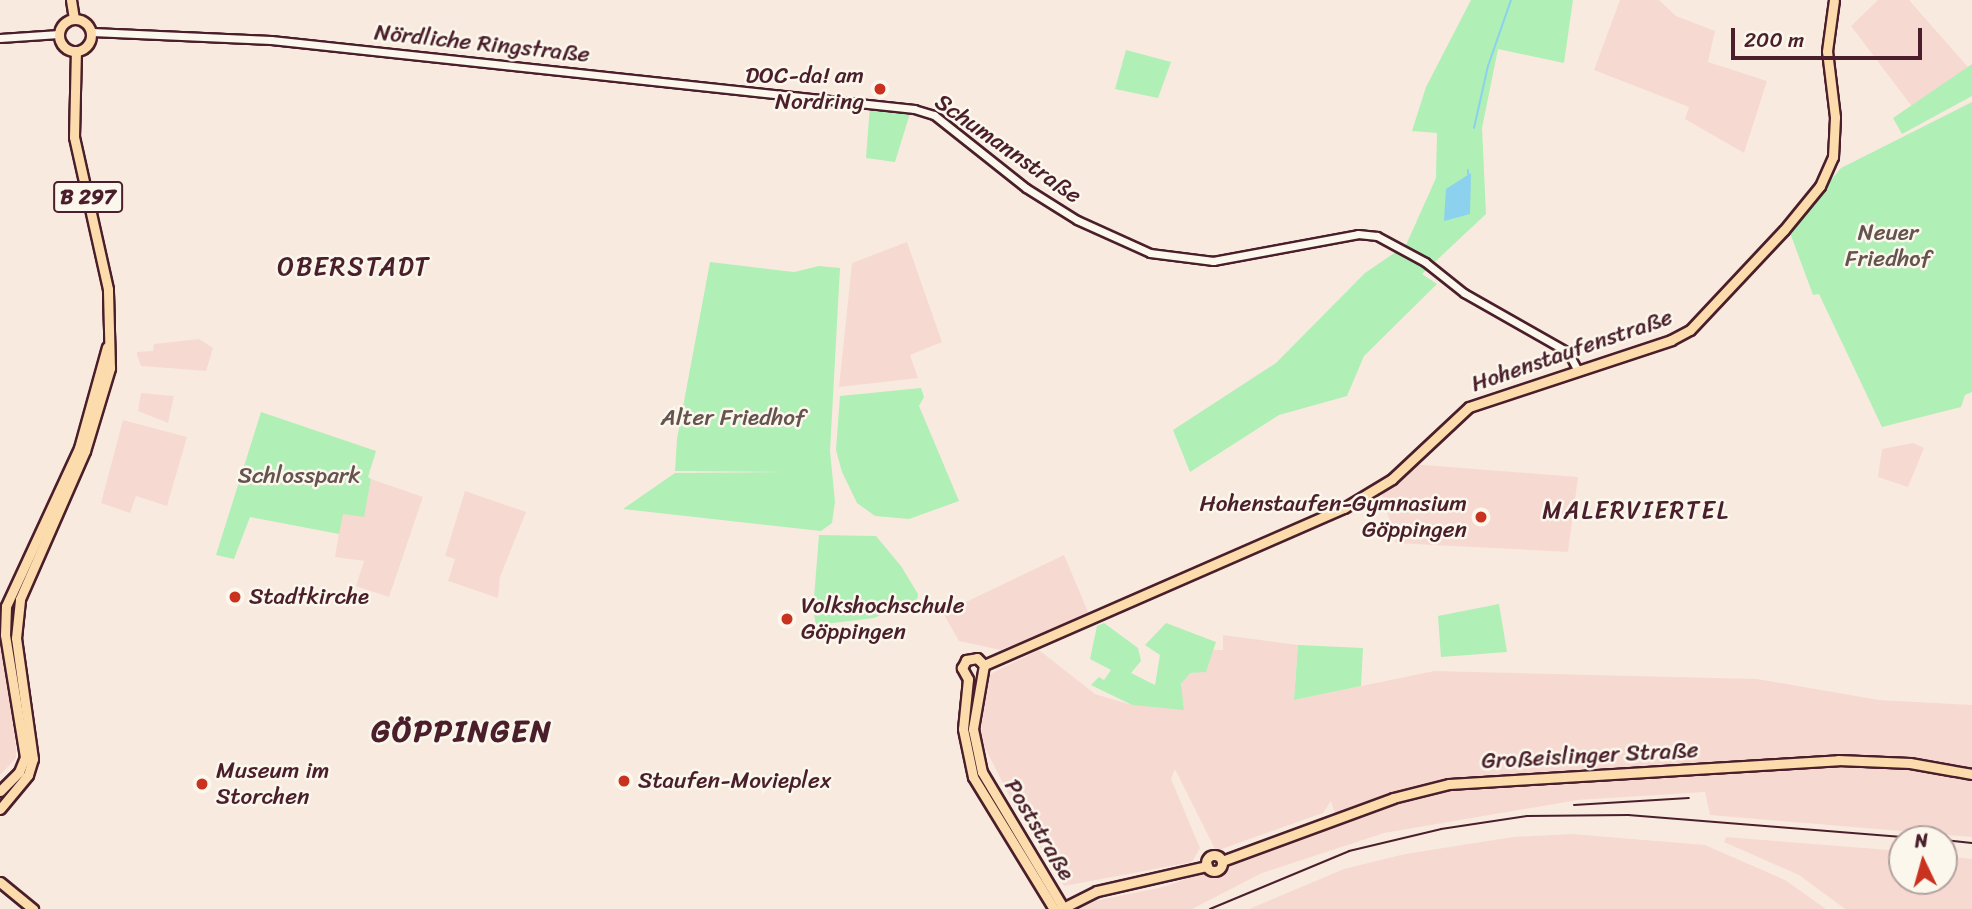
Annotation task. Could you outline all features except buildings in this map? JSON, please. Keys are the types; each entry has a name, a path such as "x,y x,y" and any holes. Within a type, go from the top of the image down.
{"main road":[{"path":"71,0 74,19"},
{"name":"Hohenstaufenstraße","path":"984,665 1344,508 1392,480 1469,407 1671,340 1689,330 1784,230 1820,186 1833,157 1835,134 1827,55 1834,0"},
{"path":"74,19 87,23 92,32 90,43 76,52 62,45 59,34 65,22 74,19"},
{"name":"B 297","path":"19,599 85,451 110,368 108,289 74,136 76,52"},
{"name":"B 297","path":"3,595 79,448 108,342"},
{"path":"0,791 21,769 28,750 5,635 3,595 19,599 16,638 28,750 28,775 0,808"},
{"path":"976,658 984,665 974,729 977,775 964,729 968,679 962,668 966,660 976,658"},
{"path":"968,679 980,678"},
{"name":"Großeislinger Straße","path":"1061,909 1097,891 1207,866 1211,856 1222,861 1393,798 1449,785 1846,760 1931,765 1972,774"},
{"name":"Poststraße","path":"977,775 1061,909"},
{"path":"0,882 33,909"}],"street":[{"name":"Nördliche Ringstraße","path":"92,32 271,40 868,102"},
{"path":"0,38 59,34"},
{"name":"Schumannstraße","path":"868,102 934,115 1056,207 1106,237 1150,253 1213,261 1358,234 1377,236 1425,262 1464,293 1568,352 1577,369"}],"shaded area":[{"path":"1620,0 1659,0 1676,16 1715,31 1708,62 1767,81 1744,153 1685,119 1689,107 1594,70"},
{"path":"1878,0 1909,0 1968,67 1913,108 1851,26"},
{"path":"907,242 942,342 910,355 918,378 839,387 852,263"},
{"path":"199,339 213,348 206,371 141,366 137,355 137,352 153,351 154,344"},
{"path":"141,393 174,396 168,423 138,411"},
{"path":"123,420 187,437 167,506 136,496 130,513 101,503"},
{"path":"1913,443 1924,448 1908,487 1878,477 1882,449"},
{"name":"Hohenstaufen-Gymnasium Göppingen","path":"1411,464 1578,477 1568,552 1396,543 1381,491"},
{"path":"371,479 423,497 389,597 356,586 364,561 335,557 342,514 364,514"},
{"path":"465,491 526,512 500,577 498,598 448,581 455,559 445,556"},
{"path":"1064,555 1091,619 1013,651 1010,646 1001,650 959,641 943,613"},
{"path":"1223,635 1298,645 1294,700 1434,671 1757,679 1879,700 1972,705 1972,837 1958,836 1958,825 1888,825 1888,830 1710,815 1705,792 1578,800 1384,833 1262,873 1192,909 1078,909 1085,903 1163,887 1339,826 1331,801 1323,813 1216,851 1175,769 1171,779 1200,848 1192,862 1064,886 1012,801 981,740 984,681 992,673 1039,650 1095,694 1132,705 1184,705 1179,692 1183,680 1190,673 1206,671 1213,650 1223,650"},
{"path":"0,637 16,758 0,775"},
{"path":"1572,834 1705,845 1785,880 1826,909 1249,909 1344,869 1405,854 1513,837"},
{"path":"1726,837 1888,850 1888,895 1958,895 1958,858 1972,859 1972,909 1845,909 1799,875 1724,842"}],"green space":[{"path":"1471,0 1573,0 1564,63 1498,49 1482,128 1486,214 1422,274 1437,284 1364,356 1347,396 1279,415 1190,472 1173,430 1276,363 1365,273 1406,245 1436,178 1437,133 1412,131 1426,87"},
{"path":"1126,50 1171,62 1158,98 1115,89"},
{"path":"1972,64 1972,96 1902,134 1893,118"},
{"name":"Neuer Friedhof","path":"1972,102 1972,392 1965,395 1961,407 1882,427 1819,294 1813,295 1789,230 1841,168"},
{"path":"870,105 911,110 895,162 866,158"},
{"name":"Alter Friedhof","path":"710,262 794,272 819,266 840,268 830,451 835,502 832,523 821,531 623,509 675,473 782,472 675,471 677,439"},
{"path":"921,388 924,397 919,406 959,501 909,519 875,516 857,503 842,472 836,450 840,396"},
{"name":"Schlosspark","path":"261,412 376,451 368,477 371,479 364,517 343,514 339,534 250,517 234,559 216,555"},
{"path":"819,535 876,536 901,566 918,594 917,600 874,618 816,625 813,610"},
{"path":"1499,604 1507,652 1441,657 1438,616"},
{"path":"1104,623 1138,648 1141,661 1131,673 1155,685 1160,655 1145,645 1166,623 1216,642 1206,672 1190,673 1181,684 1184,710 1132,705 1091,685 1099,677 1104,680 1111,670 1090,659 1097,626"},
{"path":"1298,645 1363,648 1361,686 1294,700"}],"water":[{"path":"1471,173 1470,214 1444,221 1446,189"}],"waterway":[{"path":"1474,128 1488,66 1511,0"}],"railway":[{"path":"1574,805 1689,798"},
{"path":"1210,909 1349,851 1441,829 1527,816 1629,815 1888,836"},
{"path":"1958,842 1972,843"}],"place":[{"name":"DOC-da! am Nordring","path":"880,89"},
{"name":"Hohenstaufen-Gymnasium Göppingen","path":"1481,517"},
{"name":"Stadtkirche","path":"235,597"},
{"name":"Volkshochschule Göppingen","path":"787,619"},
{"name":"Staufen-Movieplex","path":"624,781"},
{"name":"Museum im Storchen","path":"202,784"}],"district":[{"name":"OBERSTADT","path":"354,267"},
{"name":"MALERVIERTEL","path":"1636,511"},
{"name":"GÖPPINGEN","path":"462,731"}]}
